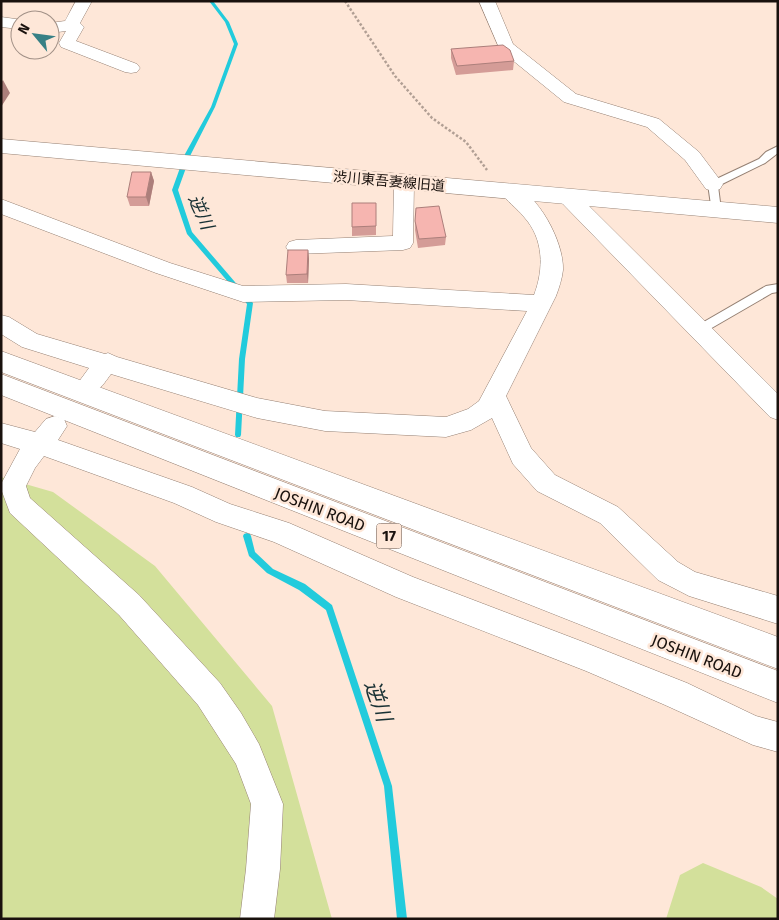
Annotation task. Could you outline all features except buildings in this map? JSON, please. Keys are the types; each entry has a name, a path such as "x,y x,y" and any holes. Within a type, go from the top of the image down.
{"main road":[{"name":"渋川東吾妻線旧道","path":"1,146 778,215"},
{"name":"JOSHIN ROAD","path":"1,361 778,653"},
{"name":"JOSHIN ROAD","path":"1,384 778,687"}],"street":[{"path":"71,25 84,1"},
{"path":"487,1 506,46 570,98 653,123 692,156 713,184"},
{"path":"60,27 71,25 76,27 68,43 131,68"},
{"path":"296,247 403,243 404,182"},
{"path":"1,323 30,341 108,362 255,407 294,416 325,421 446,427 462,423 477,416 487,408 549,287 552,271 548,244 538,221 510,191"},
{"path":"567,196 778,410"},
{"path":"1,206 163,268 233,290 346,292 541,304"},
{"path":"90,383 108,362"},
{"path":"494,396 522,456 546,483 609,515 668,571 689,583 778,610"},
{"path":"1,433 47,435 225,514 280,532 406,588 586,657 676,694 753,730 778,737"},
{"path":"47,435 26,460 13,486 19,505 129,605 209,694 230,724 248,755 267,804 263,869 256,919"}],"lane":[{"path":"716,210 713,184 748,169 778,149"},
{"path":"699,330 770,288 778,288"}],"path":[{"path":"346,1 395,76 432,118 466,142 487,170 510,191"}],"green space":[{"path":"1,477 53,492 155,566 272,706 332,919 1,919"},
{"path":"703,863 761,887 778,899 778,919 666,919 680,875"}],"waterway":[{"name":"逆川","path":"211,1 227,22 236,44 213,107 188,154 175,190 189,233 250,303 242,359 238,435"},
{"name":"逆川","path":"247,536 252,554 270,571 302,587 329,608 388,786 402,919"}]}
